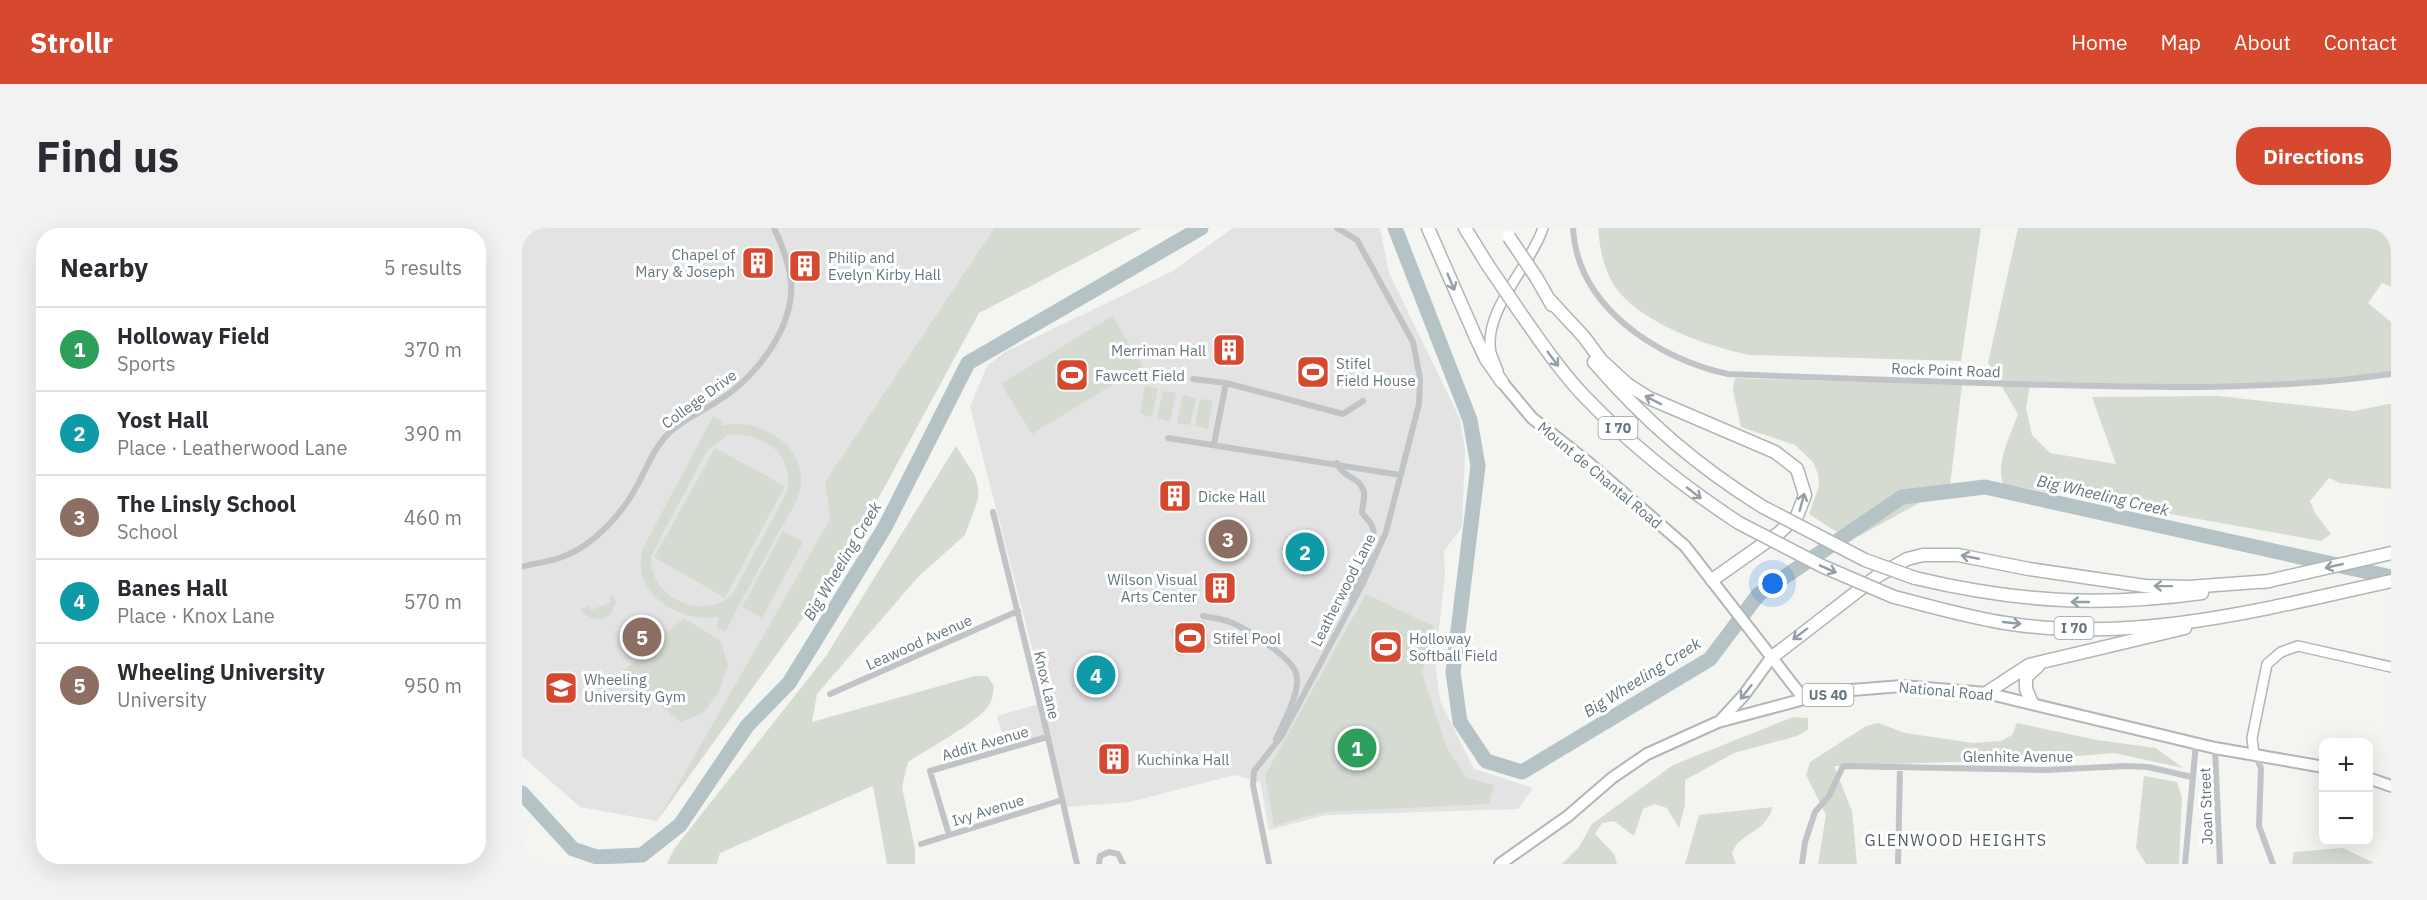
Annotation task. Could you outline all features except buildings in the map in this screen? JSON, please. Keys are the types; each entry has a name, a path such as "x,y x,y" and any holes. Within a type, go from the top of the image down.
{"highway":[{"path":"1428,228 1477,340 1502,382"},
{"name":"I 70","path":"1465,228 1487,264 1556,363 1614,426 1701,498 1739,523 1822,566 1894,597 2005,623 2118,629 2256,611 2391,581"},
{"name":"I 70","path":"1506,232 1590,358 1629,403 1687,455 1726,484 1763,507 1865,560 1915,578 1963,589 2066,602 2172,597 2222,588"},
{"path":"1548,298 1584,337 1601,360 1649,399 1775,452 1797,469 1805,495 1797,516 1779,533 1712,580"},
{"path":"1767,654 1785,646 1876,577 1907,559 1923,555 1958,555 2029,569 2145,586 2222,588 2270,581 2391,553"},
{"path":"1986,693 2017,672 2046,661 2256,611"},
{"path":"2032,703 2026,689 2026,677 2046,661"}],"main road":[{"name":"Mount de Chantal Road","path":"1502,382 1532,418 1590,464 1684,546 1804,699"},
{"path":"1718,722 1744,695 1767,654"},
{"name":"National Road","path":"1500,864 1568,816 1612,778 1647,754 1718,722 1804,699 1852,690 1902,686 1986,693 2215,748 2319,766"},
{"path":"2373,780 2391,786"}],"street":[{"name":"College Drive","path":"522,567 562,557 582,548 628,502 657,447 670,432 729,393 752,374 768,355 787,311 791,293 789,267 774,228"},
{"name":"Leatherwood Lane","path":"1269,864 1253,785 1254,771 1281,737 1363,583 1386,532 1419,404 1420,378 1413,342 1357,240 1337,228"},
{"name":"Mount de Chantal Road","path":"1502,382 1491,353 1490,337 1496,314 1544,228"},
{"name":"Rock Point Road","path":"1574,228 1576,253 1587,279 1624,324 1652,345 1682,360 1703,369 1728,374 2149,388 2252,387 2355,380 2391,375"},
{"path":"1193,379 1226,384 1343,414 1362,400"},
{"path":"1214,444 1226,384"},
{"path":"1168,438 1337,463 1400,475"},
{"path":"1337,463 1340,472 1356,480 1364,492 1362,513 1370,522 1373,531 1351,602"},
{"name":"Knox Lane","path":"993,512 1077,864"},
{"name":"Leawood Avenue","path":"830,694 1018,611"},
{"path":"1203,616 1241,627 1290,662 1296,674 1296,690 1272,748"},
{"path":"2273,864 2259,826 2261,768 2254,754 2252,738 2267,664 2281,652 2298,646 2391,667"},
{"name":"Addit Avenue","path":"949,835 930,771 1047,737"},
{"path":"2185,864 2196,743"},
{"name":"Joan Street","path":"2215,748 2220,864"},
{"name":"Glenhite Avenue","path":"1802,864 1804,842 1815,812 1829,796 1842,766 2045,770 2125,766 2148,767 2192,777"},
{"path":"1898,864 1900,767"},
{"name":"Ivy Avenue","path":"921,844 1062,800"},
{"path":"1099,864 1100,856 1109,852 1118,854 1123,864"}],"shaded area":[{"path":"522,228 994,228 825,482 830,519 657,821 580,807 522,756"},
{"path":"994,228 1142,228 979,313 846,558 657,821 830,519 825,482"},
{"path":"1233,228 1380,228 1389,273 1460,419 1465,451 1462,527 1444,551 1445,575 1435,662 1440,701 1474,769 1533,788 1518,809 1326,815 1269,830 1260,782 1235,775 1129,802 1067,807 1048,736 1006,747 997,716 1046,702 970,407 987,366 1005,352 1173,271"},
{"path":"1598,228 1981,228 1961,361 1750,355 1695,339 1656,321 1625,298 1614,285 1607,271"},
{"path":"2018,228 2391,228 2391,287 2382,283 2368,303 2391,322 2391,374 2268,386 2030,385 2026,408 2032,435 2050,453 2116,464 2092,397 2218,396 2354,411 2391,404 2391,489 2340,483 2329,478 2310,501 2315,513 2331,534 2321,541 2003,484 2001,466 2018,414 1988,363"},
{"name":"Fawcett Field","path":"1112,316 1143,366 1032,434 1001,384"},
{"path":"1735,378 1962,385 1950,486 1859,536 1835,531 1809,514 1819,486 1818,474 1813,462 1795,445 1741,427 1733,390"},
{"path":"1145,386 1158,389 1152,417 1140,414"},
{"path":"1163,391 1176,393 1170,421 1157,418"},
{"path":"1183,395 1196,398 1190,425 1177,423"},
{"path":"1200,399 1213,401 1208,429 1195,426"},
{"path":"713,417 723,421 722,426 744,424 765,430 792,451 801,475 796,502 725,632 716,627 719,617 689,616 661,602 643,579 641,564 643,548","holes":["728,435 741,435 765,442 774,448 786,467 787,492 732,595 719,603 706,606 679,601 658,583 652,571 651,556 708,449"]},
{"path":"956,446 975,476 978,487 978,499 965,535 918,577 817,694 812,722 975,676 987,676 994,686 987,708 961,729 908,762 902,787 915,849 915,864 887,864 873,786 720,853 717,864 667,864 674,849 826,656"},
{"path":"715,448 785,486 725,598 654,557"},
{"path":"783,531 803,542 762,618 742,607"},
{"path":"1366,594 1433,626 1422,673 1447,748 1467,778 1494,785 1489,804 1323,812 1274,826 1265,775"},
{"path":"610,595 613,595 616,602 607,617 598,620 581,611 588,606 591,610 611,602"},
{"path":"684,618 720,640 728,665 719,692 703,713 680,722 622,672"},
{"name":"Stifel Pool","path":"1204,620 1211,648 1177,657 1170,629"},
{"path":"1793,717 1808,718 1808,730 1797,736 1734,753 1685,780 1685,805 1679,828 1667,808 1655,804 1643,809 1634,836 1614,821 1602,823 1595,834 1614,854 1617,864 1562,864 1579,847 1592,824 1673,765"},
{"path":"1878,723 1905,733 1973,743 2001,741 2012,735 2017,723 2097,740 2156,748 2183,768 2114,753 2043,759 1834,766 1852,811 1857,864 1818,864 1826,815 1806,775 1810,762 1866,726"},
{"path":"2144,776 2177,782 2182,797 2179,864 2146,864 2136,848"},
{"path":"1773,807 1764,823 1736,846 1732,853 1736,864 1685,864 1699,815"},
{"path":"2343,848 2376,864 2292,864 2294,852"}],"waterway":[{"name":"Big Wheeling Creek","path":"522,793 573,849 597,857 642,855 680,825 747,726 789,683 885,527 968,363 1201,228"},
{"name":"Big Wheeling Creek","path":"1395,228 1470,420 1478,466 1453,672 1460,722 1486,761 1522,772 1710,659 1758,595 1902,497 1985,487 2391,577"}],"place":[{"name":"Chapel of Mary & Joseph","path":"758,263"},
{"name":"Philip and Evelyn Kirby Hall","path":"805,266"},
{"name":"Merriman Hall","path":"1229,350"},
{"name":"Stifel Field House","path":"1313,372"},
{"name":"Fawcett Field","path":"1072,375"},
{"name":"Dicke Hall","path":"1175,496"},
{"name":"The Linsly School","path":"1228,539"},
{"name":"Yost Hall","path":"1305,552"},
{"name":"Wilson Visual Arts Center","path":"1220,588"},
{"name":"Wheeling University","path":"642,637"},
{"name":"Stifel Pool","path":"1190,638"},
{"name":"Holloway Softball Field","path":"1386,647"},
{"name":"Banes Hall","path":"1096,675"},
{"name":"Wheeling University Gym","path":"561,688"},
{"name":"Holloway Field","path":"1357,748"},
{"name":"Kuchinka Hall","path":"1114,759"}],"district":[{"name":"GLENWOOD HEIGHTS","path":"1956,840"}]}
